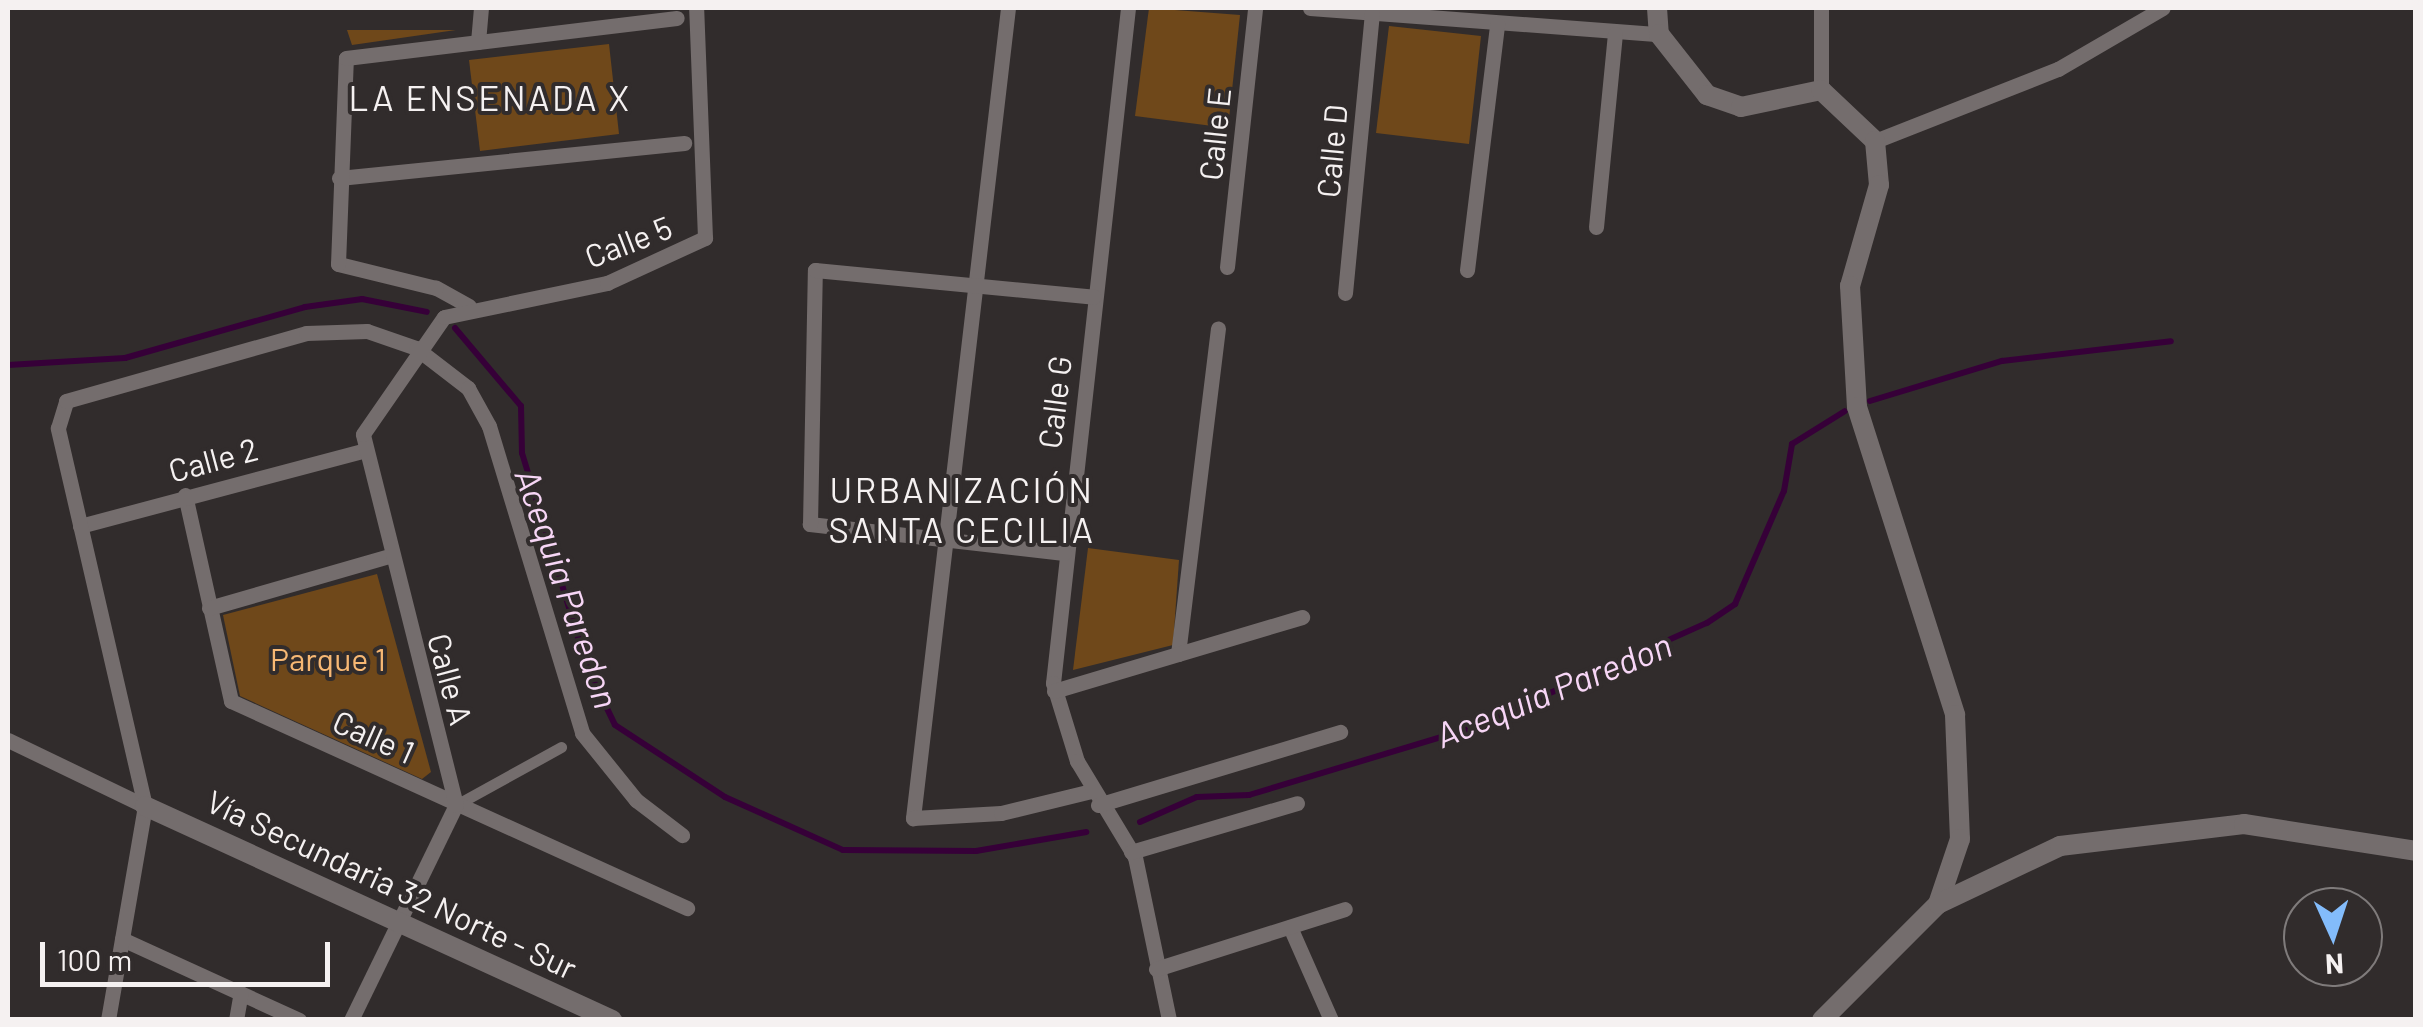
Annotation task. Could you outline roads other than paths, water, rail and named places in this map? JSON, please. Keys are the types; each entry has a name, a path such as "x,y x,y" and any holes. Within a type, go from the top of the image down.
{"street":[{"path":"478,42 480,8"},
{"name":"Calle 5","path":"416,348 444,317 469,306 607,283 705,238 696,8"},
{"path":"1008,8 972,282 913,818 1001,813 1094,798 1340,732"},
{"name":"Calle G","path":"1128,8 1064,553 1054,691 1094,798 1130,852 1169,1020"},
{"name":"Calle E","path":"1227,267 1255,8"},
{"path":"1310,8 1615,34 1660,34"},
{"path":"1657,8 1660,34 1722,104 1768,104 1821,90"},
{"path":"1821,8 1821,90 1875,141 1878,184 1850,286 1857,407 1955,715 1960,839 1938,904"},
{"path":"1875,141 2058,69 2163,8"},
{"name":"Calle D","path":"1346,293 1372,13"},
{"path":"469,306 436,288 338,264 346,58 677,18"},
{"path":"1467,270 1497,24"},
{"path":"1596,227 1615,34"},
{"path":"339,178 684,143"},
{"path":"1064,553 810,524 815,270 972,282 1094,298"},
{"path":"1178,654 1218,328"},
{"path":"108,1020 146,806 58,428 66,401 306,333 368,331 416,348 468,388 489,426 582,734 636,800 682,835"},
{"path":"362,451 416,348"},
{"name":"Calle 2","path":"80,526 362,451"},
{"name":"Calle A","path":"362,451 456,805"},
{"name":"Calle 1","path":"185,495 231,701 687,908"},
{"path":"209,608 389,556"},
{"path":"1054,691 1302,618"},
{"path":"8,740 146,806"},
{"path":"352,1020 456,805 560,747"},
{"path":"1130,852 1297,803"},
{"name":"Vía Secundaria 32 Norte - Sur","path":"146,806 612,1020"},
{"path":"1822,1020 1938,904 2060,846 2225,826 2416,851"},
{"path":"1156,969 1346,909"},
{"path":"1290,926 1331,1020"},
{"path":"122,939 298,1020"},
{"path":"236,1020 241,993"}],"waterway":[{"name":"Acequia Paredon","path":"8,365 125,358 305,307 362,299 427,312"},
{"name":"Acequia Paredon","path":"455,328 521,406 522,453 587,667 615,725 725,797 843,850 976,851 1086,832"},
{"name":"Acequia Paredon","path":"1870,401 2002,361 2171,341"},
{"name":"Acequia Paredon","path":"1140,822 1197,797 1249,795 1474,727 1707,623 1735,604 1784,491 1792,444 1845,411"}],"district":[{"name":"LA ENSENADA X","path":"490,97"},
{"name":"URBANIZACIÓN SANTA CECILIA","path":"962,509"}],"park label":[{"name":"Parque 1","path":"328,658"}]}
